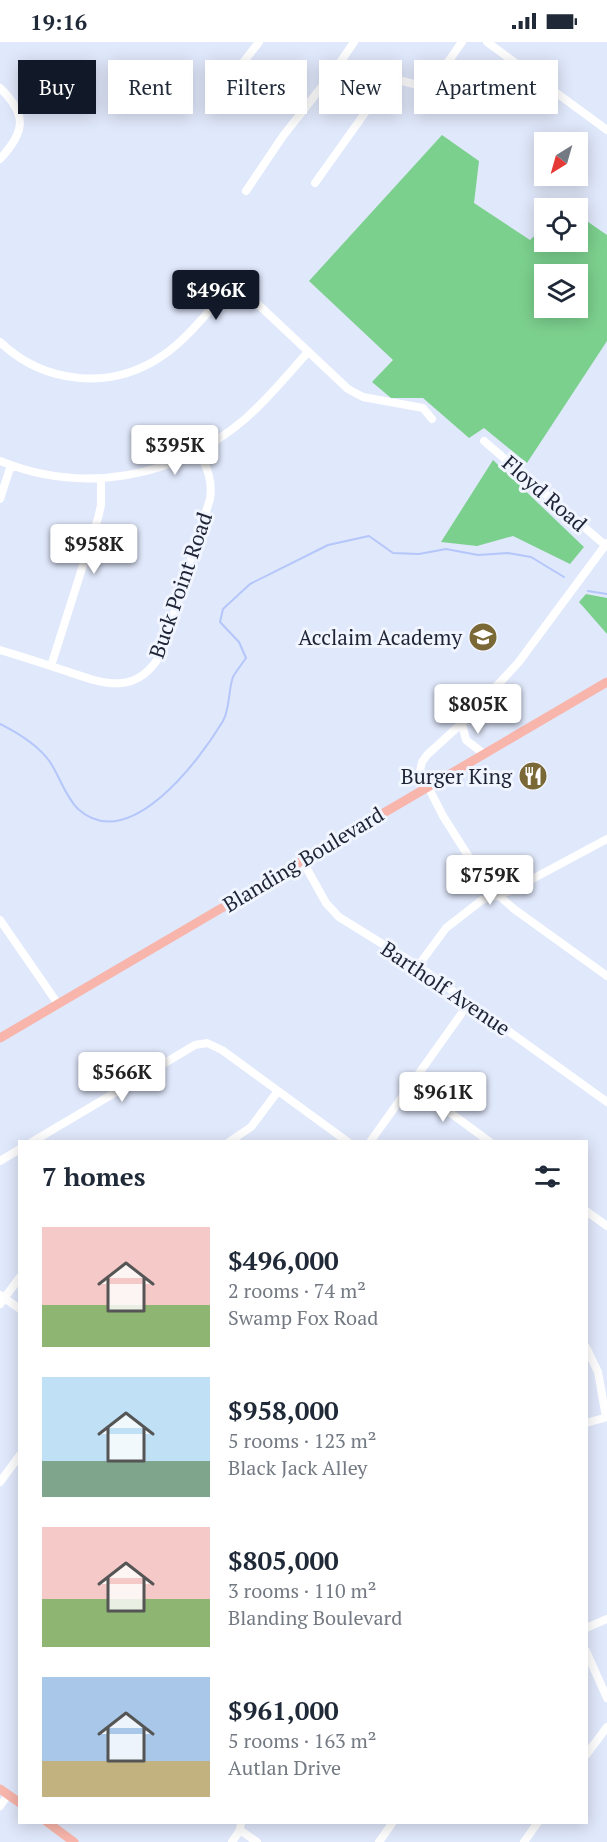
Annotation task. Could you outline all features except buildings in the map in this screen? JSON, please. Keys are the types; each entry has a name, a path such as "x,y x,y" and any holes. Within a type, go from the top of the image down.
{"main road":[{"name":"Blanding Boulevard","path":"0,1038 607,682"},
{"path":"4,1792 18,1802"},
{"path":"50,1824 74,1842"}],"street":[{"path":"246,60 259,42"},
{"path":"246,191 289,127 328,79 354,42"},
{"path":"315,183 387,82 393,80 425,85 433,81 462,42"},
{"path":"487,42 607,130"},
{"path":"0,88 13,101 18,110 20,122 16,141 0,159"},
{"path":"0,342 24,361 53,373 89,379 110,378 130,373 163,356 225,294 231,290 238,290 246,292 348,389 363,397 423,408 432,419"},
{"path":"0,461 51,476 101,479 134,475 157,469 199,451 246,418 308,352"},
{"name":"Floyd Road","path":"484,441 606,544"},
{"name":"Buck Point Road","path":"0,650 102,683 114,684 138,679 156,663 161,654 210,499 212,489 208,470 199,451"},
{"path":"0,499 11,465"},
{"path":"51,666 98,518 101,505 101,479"},
{"path":"606,544 518,663 462,724 422,762 420,771 476,871 514,909 607,976"},
{"path":"462,724 466,740 484,754"},
{"path":"418,966 435,941 455,920 482,900 510,891 607,839"},
{"name":"Bartholf Avenue","path":"302,860 326,903 339,917 418,966 607,1102"},
{"path":"0,920 58,1004"},
{"path":"371,1140 469,1003"},
{"path":"35,1140 195,1045 207,1043 222,1050 345,1140"},
{"path":"411,1084 487,1140"},
{"path":"232,1140 251,1126 278,1091"},
{"path":"0,1161 18,1150"},
{"path":"588,1212 607,1226"},
{"path":"18,1280 1,1299 18,1308"},
{"path":"588,1351 598,1372 607,1417 588,1422"},
{"path":"0,1482 18,1458"},
{"path":"588,1627 607,1619"},
{"path":"588,1655 607,1698"},
{"path":"588,1752 607,1727"},
{"path":"0,1806 4,1792"},
{"path":"379,1842 392,1824"},
{"path":"524,1842 537,1824"},
{"path":"232,1842 241,1826 257,1842"}],"green space":[{"path":"442,135 479,161 474,203 530,240 534,236 534,252 588,252 588,222 607,235 607,341 527,463 484,428 469,438 423,398 391,398 372,382 393,360 309,281"},
{"path":"493,460 584,547 570,564 513,536 477,546 441,542"},
{"path":"586,594 607,598 607,634 579,602"}],"waterway":[{"path":"0,724 40,750 54,768 78,809 98,820 119,820 140,812 180,779 223,721 233,677 246,658 239,642 220,622 223,609 250,584 328,545 369,536 393,553 419,554 446,549 478,555 508,553 531,557 564,577"},
{"path":"588,591 607,594"}],"place":[{"name":"Acclaim Academy","path":"483,637"},
{"name":"Burger King","path":"533,776"}]}
